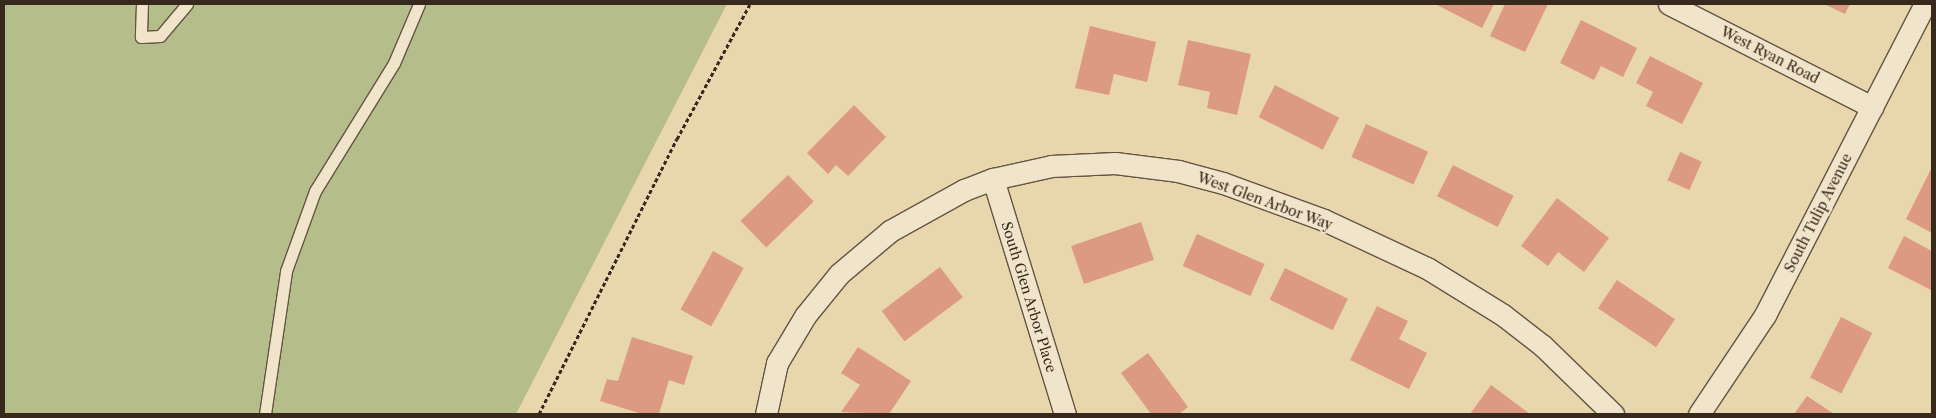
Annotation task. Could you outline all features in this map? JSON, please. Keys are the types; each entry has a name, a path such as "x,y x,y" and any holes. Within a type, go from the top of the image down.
{"street":[{"name":"West Ryan Road","path":"1668,4 1872,107"},
{"name":"South Tulip Avenue","path":"1699,414 1765,315 1925,4"},
{"name":"West Glen Arbor Way","path":"766,414 777,363 805,316 839,274 864,251 910,218 964,190 993,179 1051,166 1146,165 1223,183 1324,220 1427,268 1503,315 1543,346 1614,414"},
{"name":"South Glen Arbor Place","path":"993,179 1065,414"}],"lane":[{"path":"142,4 141,37 160,36 187,4"},
{"path":"265,414 286,271 312,200 394,63 419,4"}],"path":[{"path":"539,414 677,139 750,4"}],"green space":[{"path":"4,4 727,4 516,414 4,414"}],"building":[{"path":"1435,4 1494,4 1482,28"},
{"path":"1505,4 1548,4 1525,52 1490,36"},
{"path":"1824,4 1850,4 1845,14"},
{"path":"1581,20 1637,48 1623,77 1601,66 1594,80 1560,63"},
{"path":"1090,26 1156,42 1147,82 1114,74 1109,95 1075,88"},
{"path":"1188,40 1251,54 1237,115 1207,108 1210,92 1178,85"},
{"path":"1650,56 1703,83 1682,124 1646,106 1653,92 1636,83"},
{"path":"1275,85 1339,118 1323,150 1259,117"},
{"path":"854,105 886,137 848,176 836,165 828,174 807,153"},
{"path":"1366,124 1428,152 1413,185 1351,157"},
{"path":"1680,152 1702,162 1689,190 1667,180"},
{"path":"1453,165 1514,196 1498,227 1437,196"},
{"path":"1932,167 1932,233 1906,219"},
{"path":"788,175 814,202 766,247 741,221"},
{"path":"1557,198 1609,238 1584,272 1558,252 1548,266 1521,246"},
{"path":"1141,222 1154,260 1084,284 1071,246"},
{"path":"1197,234 1265,264 1250,296 1183,266"},
{"path":"1904,236 1932,251 1931,290 1888,268"},
{"path":"713,251 744,268 711,327 681,310"},
{"path":"940,267 963,297 905,341 882,311"},
{"path":"1285,268 1348,299 1333,330 1270,299"},
{"path":"1617,280 1675,319 1656,347 1598,308"},
{"path":"1377,306 1408,321 1399,339 1427,353 1409,389 1350,360"},
{"path":"1841,317 1872,333 1841,393 1810,378"},
{"path":"632,337 693,356 684,385 669,380 659,414 642,414 600,401 607,379 618,381"},
{"path":"858,347 911,381 889,414 841,412 860,385 841,373"},
{"path":"1148,353 1188,407 1179,414 1151,414 1121,373"},
{"path":"1491,385 1530,414 1470,414"},
{"path":"1807,396 1834,414 1794,414"}]}
